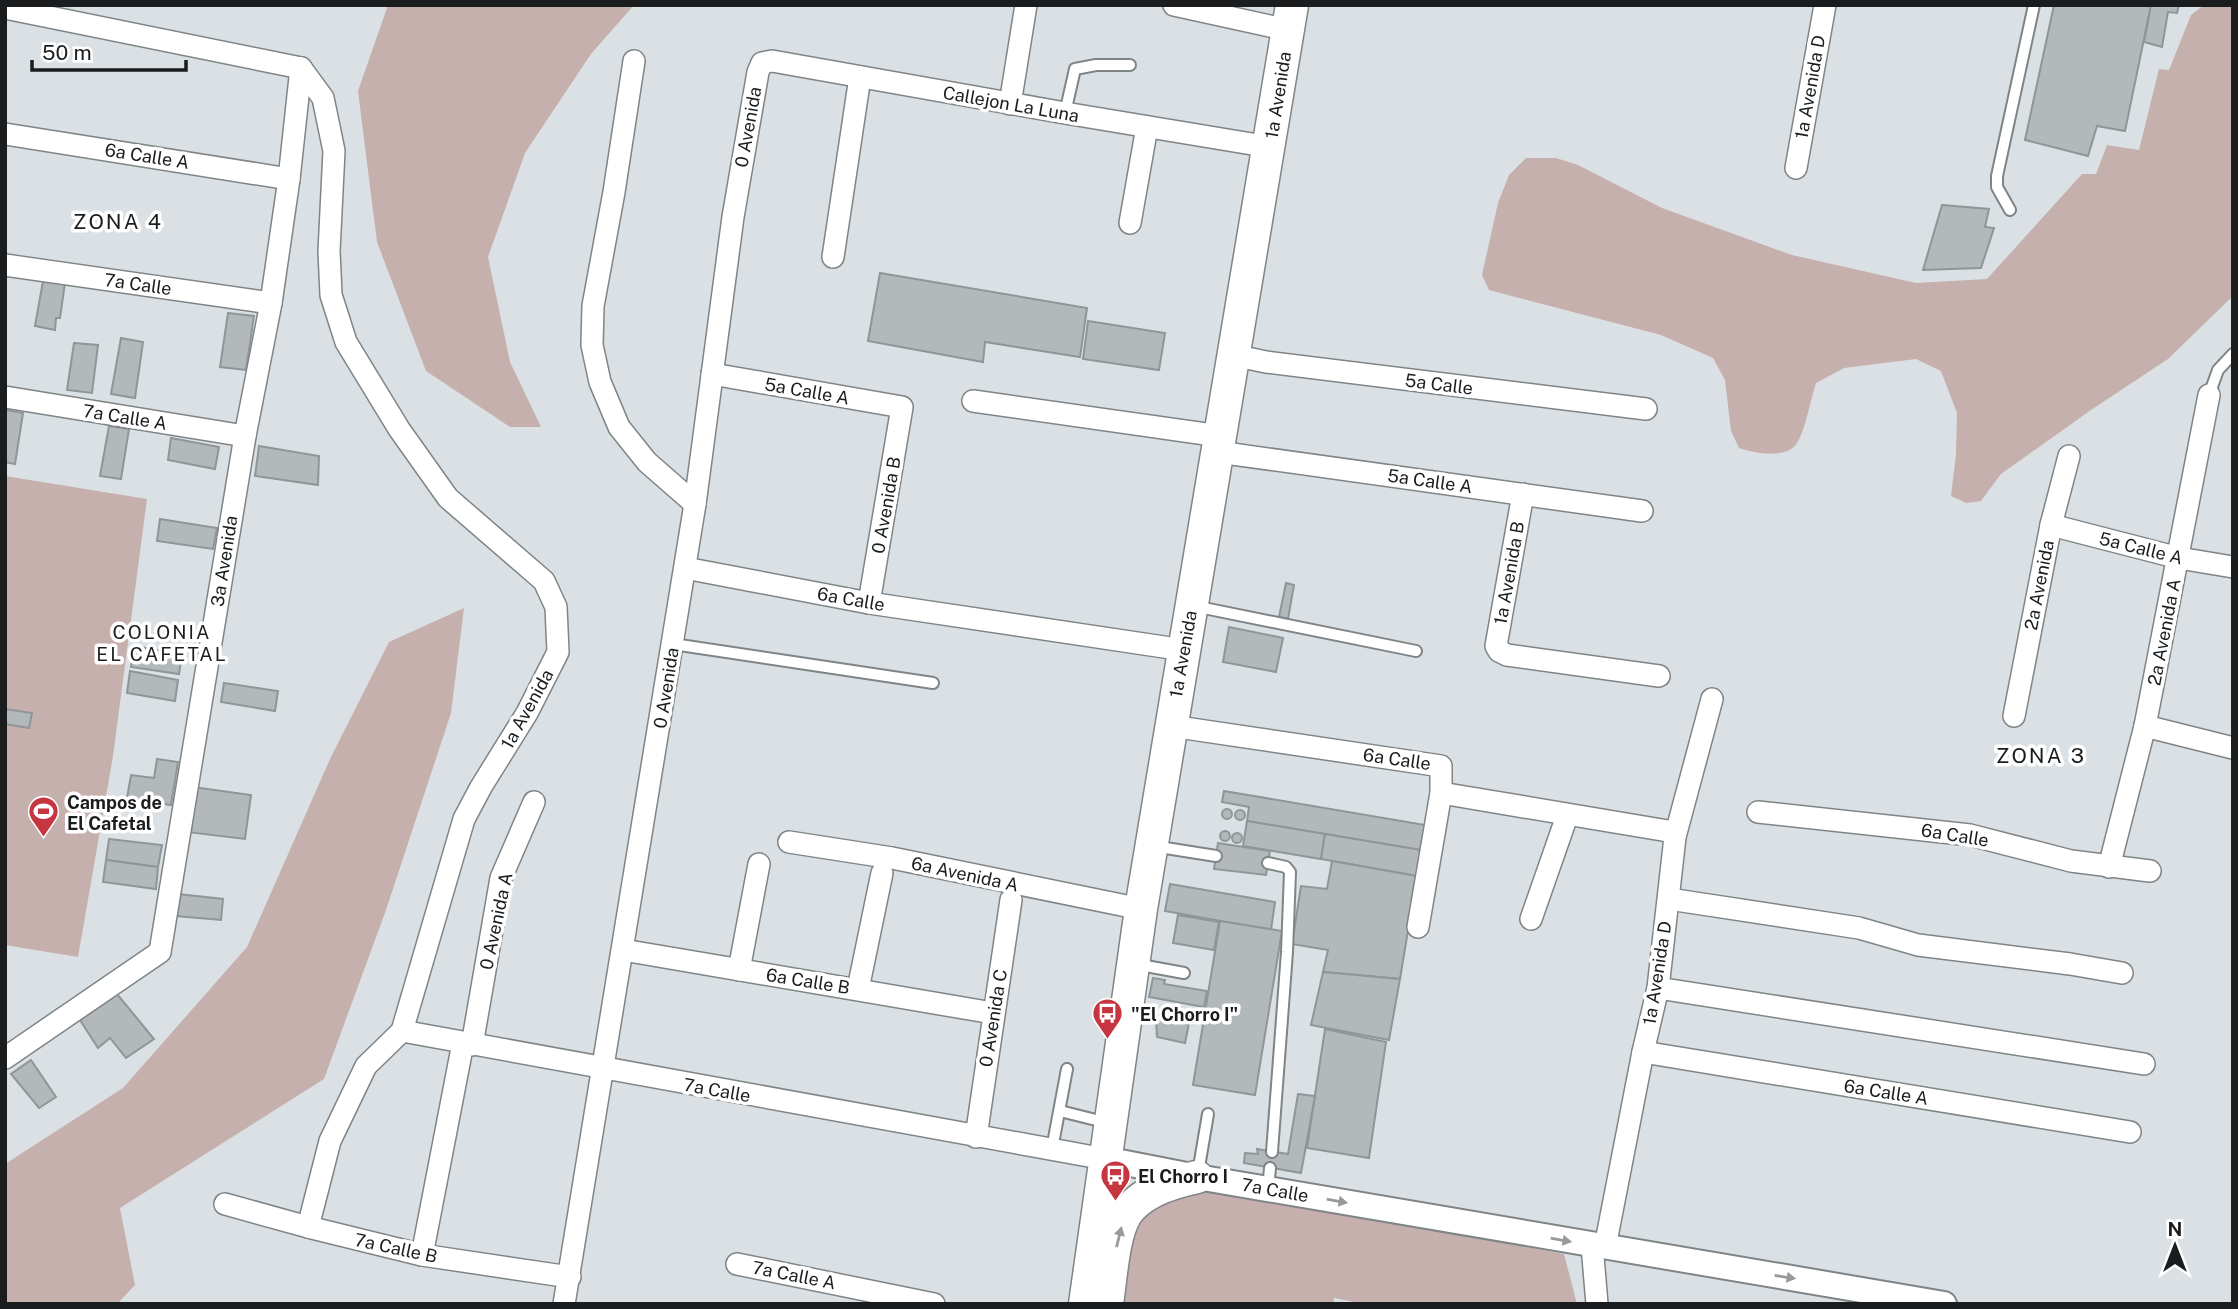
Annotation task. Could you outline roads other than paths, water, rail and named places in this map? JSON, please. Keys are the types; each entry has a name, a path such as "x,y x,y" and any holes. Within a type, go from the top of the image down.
{"main road":[{"name":"1a Avenida","path":"1085,1304 1151,846 1290,18"},
{"path":"1107,1304 1117,1244 1127,1213 1140,1200 1171,1183 1197,1177"}],"street":[{"path":"1010,104 1026,5"},
{"path":"1174,5 1290,18"},
{"name":"1a Avenida D","path":"1796,168 1825,5"},
{"path":"5,8 301,68"},
{"path":"634,61 593,306 592,345 600,382 619,427 647,462 695,504"},
{"name":"Callejon La Luna","path":"758,72 762,63 772,61 1270,147"},
{"name":"3a Avenida","path":"11,1049 160,952 245,436 271,303 289,179 301,68"},
{"name":"1a Avenida","path":"301,68 323,99 334,151 329,251 331,295 346,342 399,429 448,498 544,580 556,607 558,652 527,713 464,819 402,1031 366,1066 330,1141 308,1227"},
{"name":"0 Avenida","path":"564,1304 685,568 733,217 758,72"},
{"path":"833,257 860,77"},
{"path":"1130,223 1147,127"},
{"name":"6a Calle A","path":"5,134 289,179"},
{"name":"7a Calle","path":"5,265 271,303"},
{"name":"5a Calle","path":"1233,355 1266,362 1646,409"},
{"name":"5a Calle A","path":"712,374 902,407"},
{"name":"2a Avenida A","path":"2109,867 2145,726 2209,395"},
{"name":"7a Calle A","path":"5,397 245,436"},
{"path":"974,401 1219,444"},
{"name":"0 Avenida B","path":"869,603 902,407"},
{"name":"5a Calle A","path":"1219,444 1642,511"},
{"name":"2a Avenida","path":"2014,716 2051,525 2068,456"},
{"name":"1a Avenida B","path":"1523,494 1496,646 1499,651 1507,655 1659,676"},
{"name":"5a Calle A","path":"2051,525 2179,558 2233,567"},
{"name":"6a Calle","path":"685,568 869,603 1184,650"},
{"name":"1a Avenida D","path":"1597,1304 1599,1246 1658,988 1675,837 1712,699"},
{"name":"6a Calle","path":"1171,726 1438,764 1442,771 1441,793 1668,831 1675,837"},
{"path":"2145,726 2233,748"},
{"path":"1418,927 1441,793"},
{"name":"0 Avenida A","path":"422,1255 501,878 534,802"},
{"name":"6a Calle","path":"1758,812 1970,835 2071,861 2150,871"},
{"path":"1531,919 1567,816"},
{"name":"6a Avenida A","path":"789,842 892,858 1141,909"},
{"path":"739,970 759,864"},
{"path":"858,989 882,873"},
{"path":"1669,899 1859,928 1918,945 2070,964 2122,974"},
{"name":"0 Avenida C","path":"976,1137 1011,900"},
{"name":"6a Calle B","path":"623,950 993,1013"},
{"path":"1658,988 2144,1064"},
{"name":"7a Calle","path":"402,1031 1197,1177 1269,1178 1599,1246 1944,1304"},
{"name":"6a Calle A","path":"1643,1052 2130,1132"},
{"name":"7a Calle B","path":"225,1204 422,1255 569,1278"},
{"name":"7a Calle A","path":"737,1264 934,1304"}],"lane":[{"path":"2010,210 1997,187 1997,176 2034,5"},
{"path":"1065,113 1075,69 1096,65 1130,65"},
{"path":"2209,395 2218,370 2233,354"},
{"path":"1191,606 1416,651"},
{"path":"673,644 933,683"},
{"path":"1151,846 1216,856"},
{"path":"1268,863 1286,867 1290,872 1287,952 1272,1152"},
{"path":"1133,964 1184,973"},
{"path":"1052,1149 1067,1069"},
{"path":"1060,1111 1110,1123"},
{"path":"1197,1177 1208,1114"}],"place":[{"name":"Campos de El Cafetal","path":"44,839"},
{"name":"\"El Chorro I\"","path":"1108,1041"},
{"name":"El Chorro I","path":"1115,1203"}],"district":[{"name":"ZONA 4","path":"118,221"},
{"name":"COLONIA EL CAFETAL","path":"162,643"},
{"name":"ZONA 3","path":"2041,755"}]}
